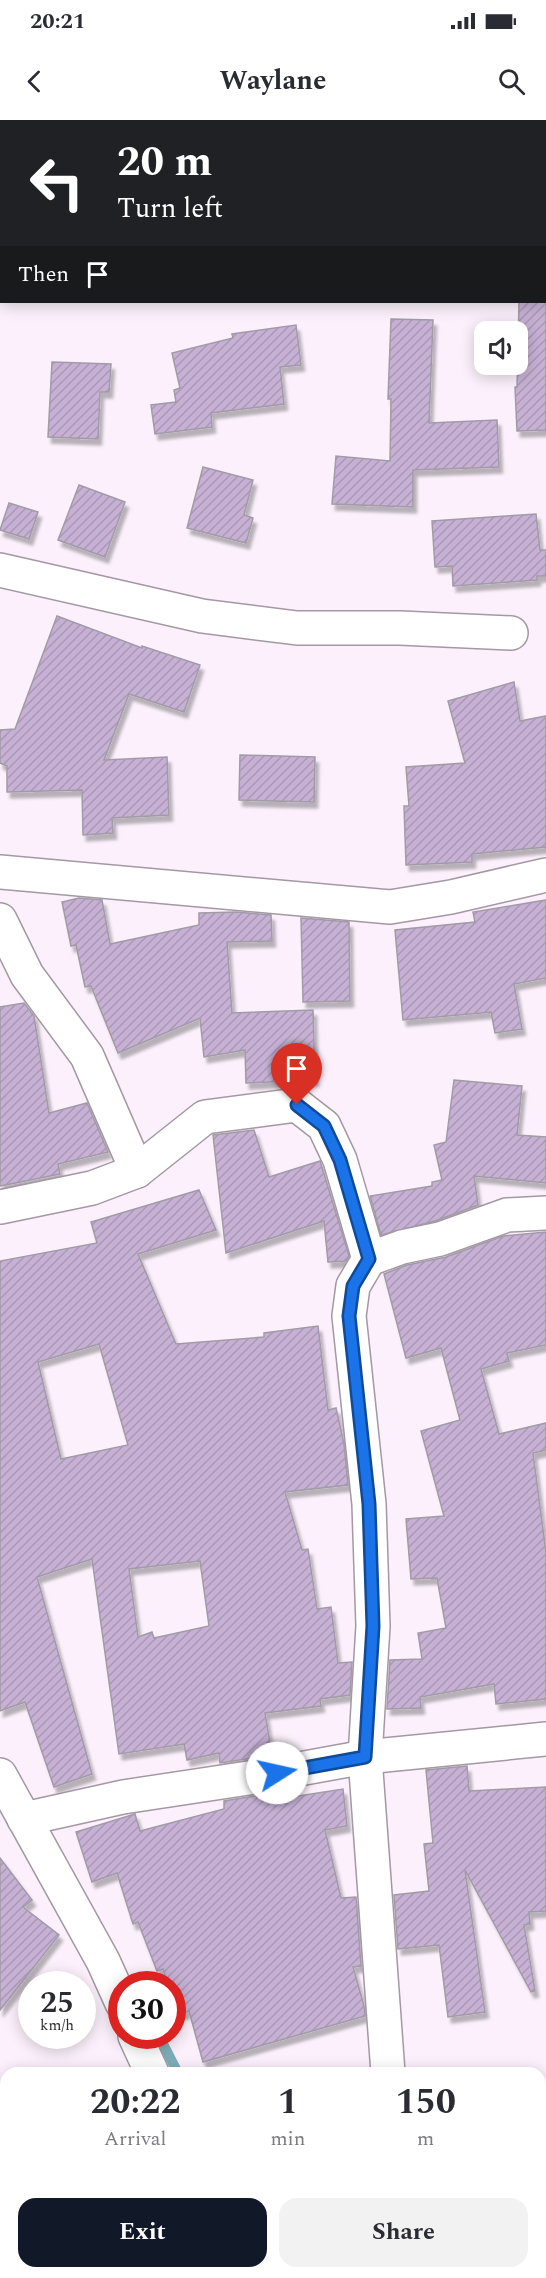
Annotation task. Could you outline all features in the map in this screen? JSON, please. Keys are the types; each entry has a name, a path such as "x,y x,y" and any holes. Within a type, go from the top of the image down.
{"street":[{"path":"1,578 202,616 297,628 400,628 512,633"},
{"path":"0,872 390,907 451,897 546,875"},
{"path":"0,920 27,975 87,1056 137,1172"},
{"path":"0,1207 92,1188 137,1172 205,1117 297,1105 324,1126 340,1160 369,1259"},
{"path":"388,2067 365,1757 373,1626 369,1504 349,1316 353,1286 369,1259 402,1247 440,1239 507,1215 546,1213"},
{"path":"24,1819 123,1797 365,1757 546,1739"},
{"path":"0,1775 108,1972"},
{"path":"141,2049 149,2067"}],"building":[{"path":"519,303 546,303 546,430 517,431 515,387 517,387 517,375 528,375 528,321 519,321"},
{"path":"391,319 433,320 429,423 497,420 499,467 413,470 413,507 332,504 336,456 390,461 391,399 388,399"},
{"path":"296,325 301,365 280,367 284,404 211,413 212,427 155,434 151,405 176,402 174,390 180,388 172,353 233,338 232,334"},
{"path":"52,362 111,364 109,392 100,392 98,439 48,437"},
{"path":"203,467 253,480 244,515 253,518 246,543 187,528"},
{"path":"79,485 125,502 105,557 58,540"},
{"path":"9,503 38,512 29,539 0,530"},
{"path":"536,514 540,550 546,550 546,576 537,576 537,580 453,586 452,566 435,567 432,521"},
{"path":"57,616 142,648 142,646 200,665 184,712 129,694 104,760 167,757 169,815 112,818 113,833 83,835 82,790 7,792 7,766 0,763 0,730 15,729"},
{"path":"514,682 520,721 546,716 546,847 472,854 472,862 406,865 404,806 409,806 406,767 465,763 448,701"},
{"path":"240,755 315,757 314,802 239,800"},
{"path":"79,898 102,900 110,944 199,925 199,913 236,912 271,915 272,941 227,942 232,1013 313,1010 315,1080 246,1083 245,1050 204,1057 200,1018 118,1053 91,986 85,987 76,945 71,946 62,902"},
{"path":"546,900 546,978 514,984 522,1029 495,1033 491,1012 403,1020 395,930 475,922 473,912"},
{"path":"301,918 349,922 350,1001 303,1002"},
{"path":"24,1003 34,1016 49,1113 87,1103 108,1152 58,1164 60,1174 0,1186 0,1007"},
{"path":"454,1080 522,1086 517,1135 546,1137 546,1183 474,1176 478,1205 435,1221 381,1235 370,1196 432,1186 432,1182 442,1180 434,1145 446,1142"},
{"path":"254,1130 269,1177 320,1161 349,1256 346,1261 328,1262 324,1221 226,1253 213,1135"},
{"path":"199,1190 216,1230 138,1254 176,1344 264,1337 264,1333 318,1326 328,1410 336,1408 344,1444 348,1485 285,1492 302,1550 308,1549 317,1609 331,1607 338,1663 352,1662 350,1695 320,1699 321,1706 265,1713 272,1755 220,1763 219,1753 187,1760 184,1744 119,1754 92,1559 37,1577 92,1774 54,1787 25,1702 0,1711 0,1261 97,1243 91,1222","holes":["99,1344 128,1445 61,1459 38,1362","200,1561 209,1626 154,1638 152,1632 138,1637 129,1569"]},
{"path":"546,1232 546,1345 507,1353 509,1361 481,1369 499,1434 546,1423 546,1450 533,1453 546,1553 546,1699 496,1704 494,1684 420,1697 421,1708 387,1709 390,1660 422,1659 418,1633 446,1628 437,1578 411,1579 406,1519 444,1516 421,1431 460,1420 441,1348 406,1358 384,1274 407,1265 446,1257 503,1236"},
{"path":"467,1766 469,1791 546,1787 546,1911 529,1912 530,1924 524,1925 535,1991 531,1992 465,1870 485,2012 448,2017 439,1945 398,1949 394,1895 429,1891 424,1844 433,1843 426,1770"},
{"path":"343,1789 347,1826 325,1830 341,1898 356,1897 361,1966 353,1967 365,2016 203,2062 189,2011 186,2012 186,1971 164,1971 163,1969 157,1971 138,1922 133,1924 117,1873 92,1882 76,1832 135,1814 140,1831 224,1809 224,1801 285,1791 285,1798"},
{"path":"0,1858 32,1900 23,1907 59,1935 31,1971 18,1971 18,1987 0,2010"}],"waterway":[{"path":"166,2049 175,2067"}],"route":[{"path":"277,1773 365,1757 373,1626 369,1504 349,1316 353,1286 369,1259 340,1160 324,1126 297,1105"}]}
